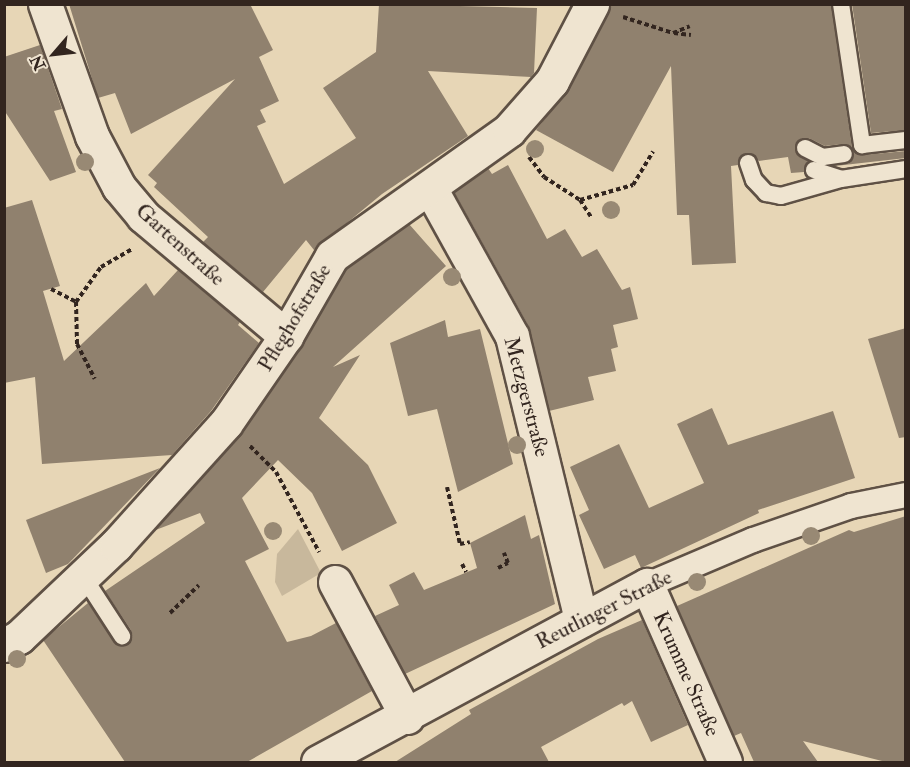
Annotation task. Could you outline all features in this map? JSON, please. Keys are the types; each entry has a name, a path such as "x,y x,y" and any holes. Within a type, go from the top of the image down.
{"street":[{"name":"Gartenstraße","path":"45,4 103,161 143,216 286,336"},
{"name":"Pfleghofstraße","path":"4,645 19,637 83,576 226,423 286,336 332,256 509,130 552,81 591,6"},
{"name":"Metzgerstraße","path":"430,188 512,336 581,620"},
{"name":"Reutlinger Straße","path":"318,762 407,717 647,585 753,540 851,506 906,495"},
{"path":"336,582 407,717"},
{"name":"Krumme Straße","path":"647,585 725,762"}],"lane":[{"path":"841,4 862,145 906,140"},
{"path":"805,148 823,157 844,154"},
{"path":"748,163 754,180 766,193 781,196 842,179 906,169"},
{"path":"814,171 842,179"},
{"path":"83,576 122,636"}],"path":[{"path":"591,6 673,33 691,35"},
{"path":"673,33 690,26"},
{"path":"509,130 544,177 580,200 591,217"},
{"path":"580,200 633,185 653,153"},
{"path":"95,379 77,344 76,302 101,267 133,249 143,216"},
{"path":"51,289 76,302"},
{"path":"226,423 276,472 336,582"},
{"path":"447,487 460,544 470,542"},
{"path":"498,568 508,563 504,553"},
{"path":"462,564 466,572"},
{"path":"170,613 199,585"}],"shaded area":[{"path":"298,529 321,573 282,596 275,582 277,554"}],"building":[{"path":"69,4 250,4 273,50 259,57 279,101 260,110 266,122 257,126 284,184 356,138 323,88 376,52 379,4 537,8 534,73 531,77 428,71 468,136 382,194 314,250 306,240 263,292 203,242 208,237 154,187 157,183 148,175 235,79 131,134 115,93 98,98"},
{"path":"611,4 831,4 852,147 843,144 825,146 809,138 800,139 796,153 808,161 804,172 791,173 788,157 759,161 750,153 740,156 738,165 731,166 736,263 692,265 689,215 677,215 671,66 613,172 536,130 568,90"},
{"path":"852,4 906,4 906,130 871,133"},
{"path":"40,45 62,109 54,111 76,172 50,181 4,110 4,57"},
{"path":"906,151 906,158 835,166 850,163 854,152 863,155"},
{"path":"508,165 547,239 565,229 582,257 597,249 622,290 630,287 638,319 613,325 618,347 611,349 616,371 588,377 594,400 549,411 529,327 454,192 488,168 492,174"},
{"path":"32,200 60,286 43,291 64,361 146,283 154,296 178,270 240,322 238,325 259,343 211,411 172,455 42,464 35,377 4,383 4,208"},
{"path":"409,224 446,266 333,367 360,355 319,418 368,465 397,523 342,551 312,493 278,460 242,498 269,549 245,561 287,642 311,636 336,623 372,691 247,762 125,762 43,640 88,603 117,645 131,641 131,630 105,591 205,523 200,513 153,531 241,434 301,347 346,269"},
{"path":"445,320 448,337 480,329 513,464 458,492 437,409 408,416 390,343"},
{"path":"906,328 906,437 899,438 868,339"},
{"path":"712,408 728,445 833,411 855,478 758,510 759,513 641,568 635,555 604,569 579,515 589,510 570,467 619,444 649,508 704,483 677,424"},
{"path":"160,468 68,564 46,573 26,520"},
{"path":"525,515 531,539 539,535 555,604 405,674 375,616 399,605 389,585 414,572 424,590 477,568 470,543"},
{"path":"906,516 906,762 886,762 803,741 818,762 754,762 741,733 734,736 677,606 849,530 854,532"},
{"path":"642,620 688,725 651,742 632,701 624,706 622,703 541,747 549,762 395,762 471,714 469,710 598,639"}]}
